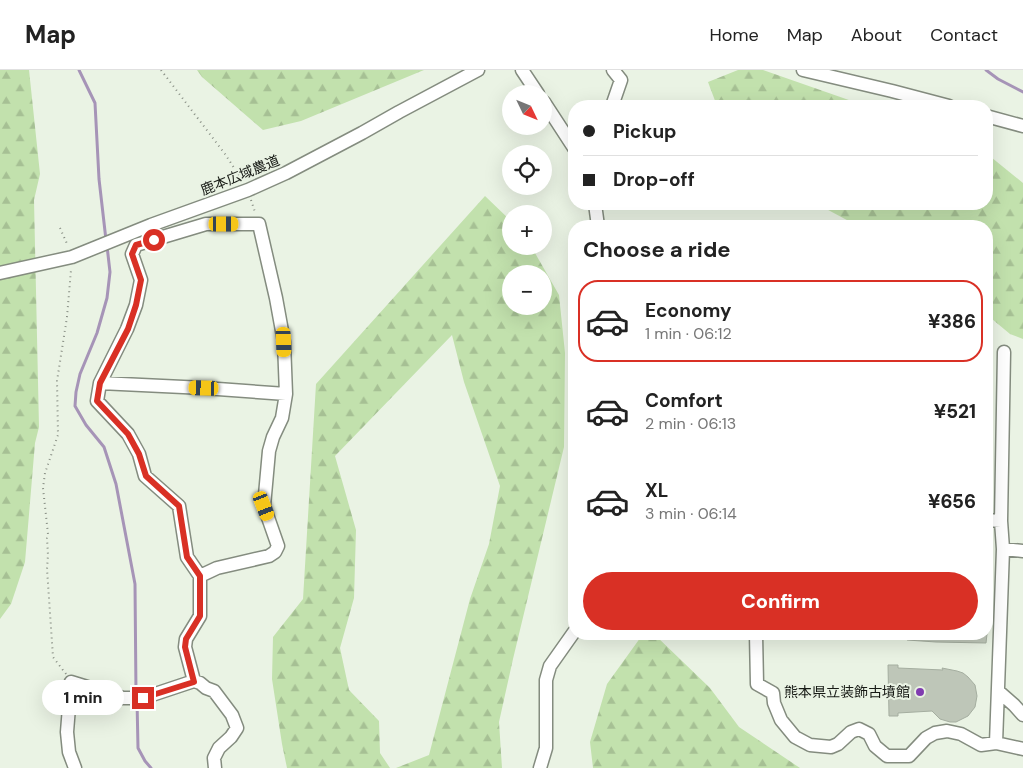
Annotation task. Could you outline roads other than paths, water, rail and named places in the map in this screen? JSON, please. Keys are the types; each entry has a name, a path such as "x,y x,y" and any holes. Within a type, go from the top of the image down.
{"street":[{"name":"鹿本広域農道","path":"0,273 72,257 248,190 362,134 478,70"},
{"path":"522,70 532,85"},
{"path":"613,70 621,80 614,100"},
{"path":"803,70 928,100"},
{"path":"552,114 568,139"},
{"path":"993,118 1023,126"},
{"path":"194,682 185,647 186,639 200,616 200,576 187,557 179,506 146,476 139,454 128,434 97,401 100,383 128,329 136,305 141,280 132,254 136,245 206,224 259,224 284,342 286,394 282,418 269,451 264,506 278,546 275,552 269,556 216,568 200,576"},
{"path":"996,743 1003,549 1001,520 1004,352"},
{"path":"100,383 286,394"},
{"path":"993,520 1001,520"},
{"path":"1003,549 1023,550"},
{"path":"540,768 546,748 546,680 550,666 568,640"},
{"path":"756,640 757,684 774,693 774,703 781,720 795,737 810,745 831,747 859,728 868,734 875,746 887,756 909,756 926,738 947,731 961,734 981,745 996,743 1023,749"},
{"path":"75,768 69,752 67,732 72,682 123,698 143,698 194,682 200,683 214,691 232,715 237,728 231,737 219,748 214,758 215,768"},
{"path":"998,691 1023,715"}],"waterway":[{"path":"79,70 95,103 99,179 106,240"},
{"path":"986,70 998,79 1023,92"},
{"path":"107,246 110,272 107,298 97,333 80,374 75,406 86,425 104,447 116,484 135,584 136,694"},
{"path":"137,700 138,748 151,768"}],"place":[{"name":"熊本県立装飾古墳館","path":"920,692"}]}
